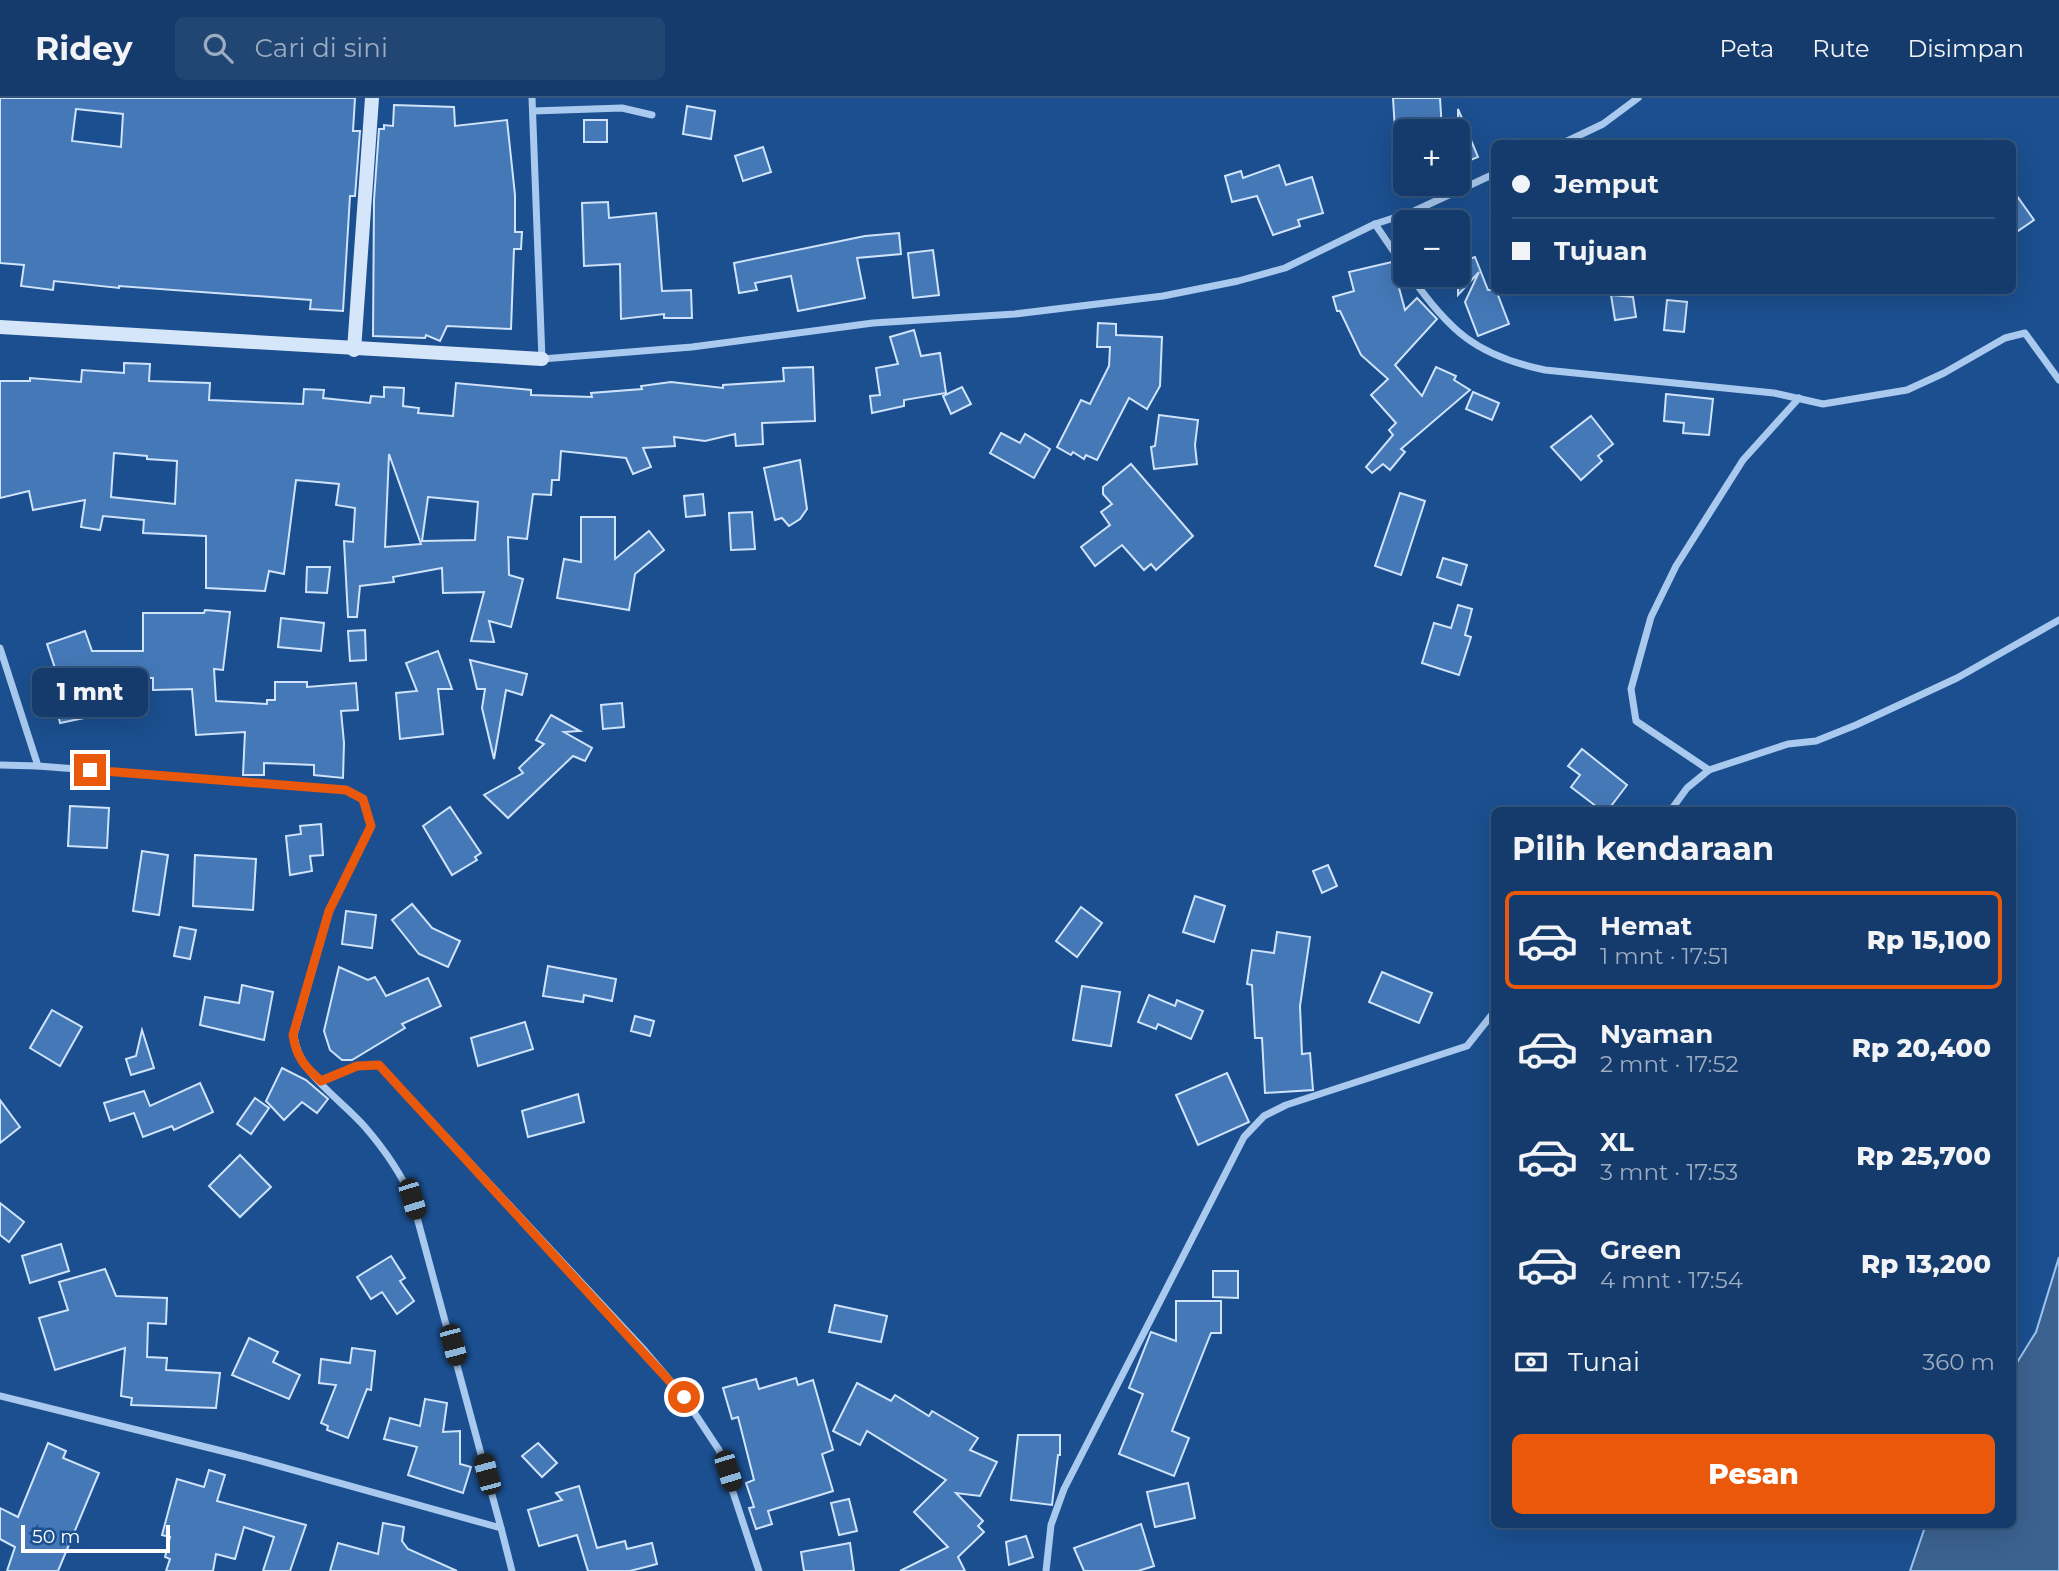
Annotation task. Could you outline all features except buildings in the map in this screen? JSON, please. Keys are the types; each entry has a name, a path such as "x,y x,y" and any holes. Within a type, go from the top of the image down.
{"street":[{"path":"354,350 373,98"},
{"path":"532,98 542,359"},
{"path":"1569,140 1603,124 1638,98"},
{"path":"533,111 622,108 652,115"},
{"path":"0,327 542,359 692,347 873,323 1015,314 1163,296 1238,281 1285,268 1375,224 1412,212 1491,175"},
{"path":"1375,224 1393,250"},
{"path":"1420,287 1460,336 1507,362 1572,373 1798,398 1823,404 1907,390 1944,373 2005,338 2025,332 2059,380"},
{"path":"1709,770 1636,721 1631,689 1651,617 1676,566 1742,460 1798,398"},
{"path":"1673,807 1687,788 1709,770 1788,744 1816,741 1856,725 1957,678 2059,620"},
{"path":"0,648 38,766"},
{"path":"0,765 346,790 363,799 371,826 329,911 293,1035 296,1052 305,1068 321,1081 398,1168 412,1199 512,1571"},
{"path":"1046,1571 1051,1525 1064,1489 1244,1137 1264,1116 1286,1105 1467,1046 1491,1016"},
{"path":"321,1081 357,1066 379,1065 645,1351 684,1397 719,1450 759,1571"},
{"path":"0,1396 246,1457 501,1528"}],"water":[{"path":"2059,1257 2059,1571 1910,1571 1925,1528 2016,1528 2016,1364 2036,1332"}],"route":[{"path":"90,770 346,790 363,799 371,826 329,911 293,1035 296,1052 305,1068 321,1081 357,1066 379,1065 645,1351 684,1397"}]}
